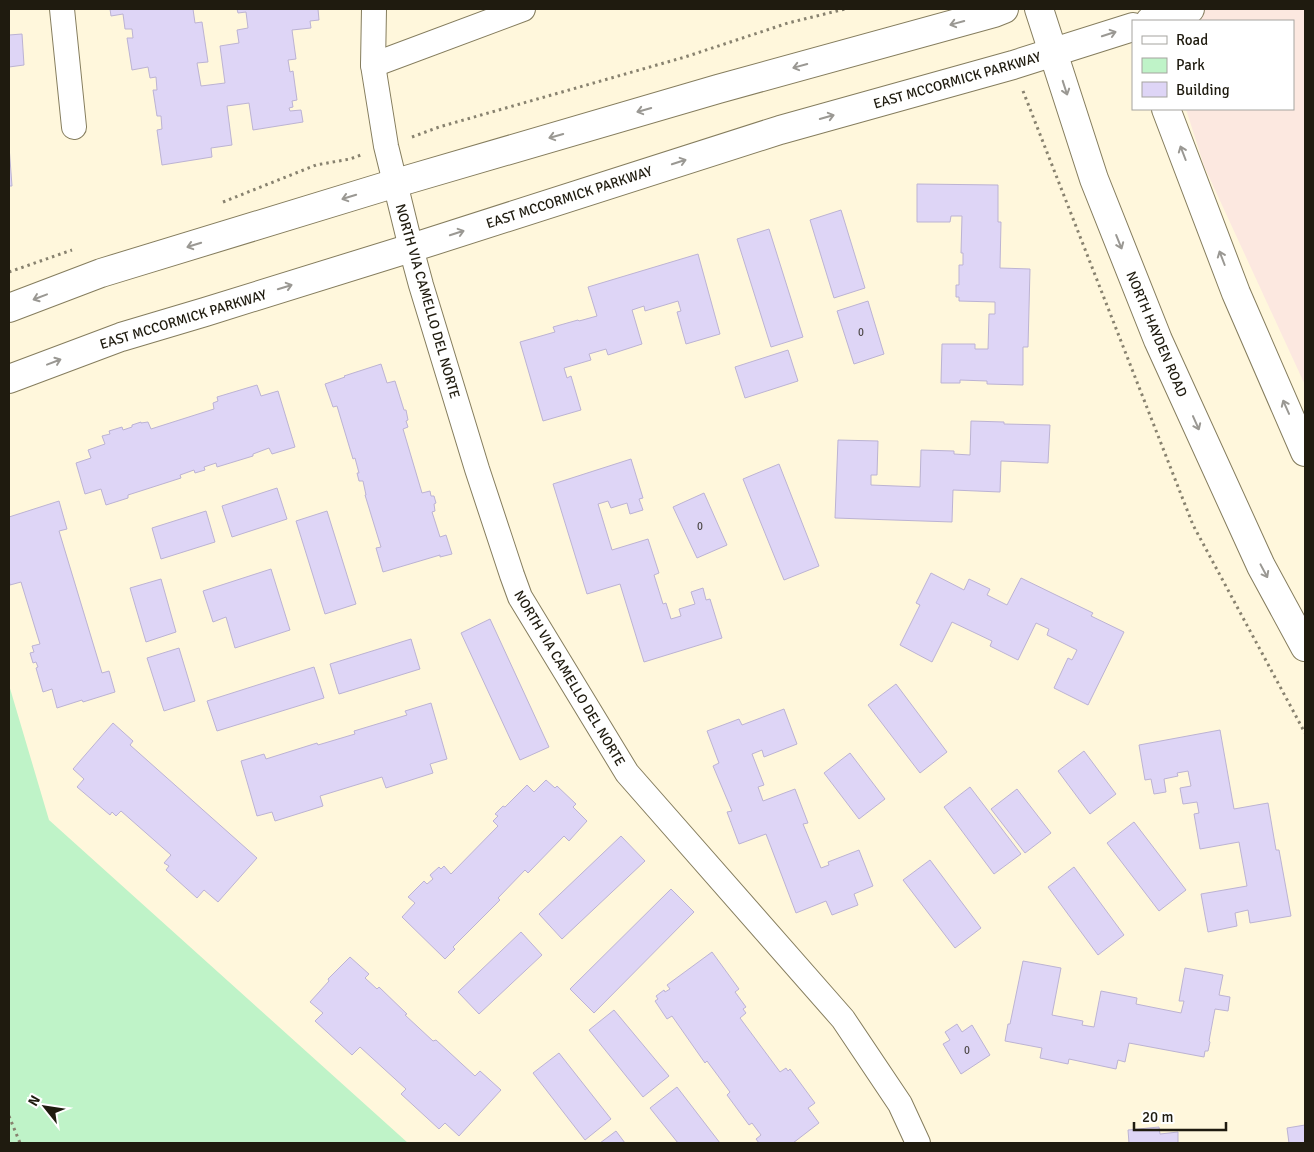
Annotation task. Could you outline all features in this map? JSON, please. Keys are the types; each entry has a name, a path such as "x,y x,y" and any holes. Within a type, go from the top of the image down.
{"main road":[{"path":"9,308 101,274 396,183 718,89 1004,9"},
{"name":"NORTH HAYDEN ROAD","path":"1039,9 1094,179 1158,340 1261,566 1305,647"},
{"path":"1153,20 1190,9"},
{"name":"EAST MCCORMICK PARKWAY","path":"9,380 121,337 411,248 780,130 1004,68 1132,27"},
{"path":"1166,110 1236,293 1305,452"}],"street":[{"path":"62,9 74,127"},
{"name":"NORTH VIA CAMELLO DEL NORTE","path":"374,9 373,65 386,146 411,248 477,469 520,597 627,773 843,1018 900,1104 918,1143"},
{"path":"373,65 523,9"}],"path":[{"path":"418,135 439,127 685,58 788,23 845,9"},
{"path":"1024,95 1193,525 1305,733"},
{"path":"219,204 316,165 350,158"},
{"path":"9,272 74,249"},
{"path":"9,1116 20,1143"}],"shaded area":[{"path":"1155,9 1305,9 1305,385 1204,166 1186,110 1294,110 1294,20 1159,20"}],"green space":[{"path":"9,685 49,820 408,1143 9,1143"}],"building":[{"path":"110,9 193,9 195,23 202,22 208,62 197,63 201,86 225,83 220,46 239,43 237,30 248,28 246,12 238,13 237,9 318,9 319,20 310,21 311,28 292,30 296,59 288,60 290,72 293,71 297,100 292,101 293,107 289,108 290,111 301,110 303,122 253,130 249,103 227,106 232,145 211,148 212,157 162,165 157,130 162,129 161,116 157,116 153,90 157,90 156,77 150,78 148,67 132,70 127,38 133,38 132,29 125,29 123,14 111,16"},
{"path":"22,34 24,65 9,67 9,35"},
{"path":"9,146 12,186 9,186"},
{"path":"917,184 998,185 998,222 1001,222 1000,268 1030,269 1028,347 1023,347 1023,385 987,384 987,381 960,380 960,383 941,383 942,344 975,344 975,349 988,349 989,314 995,314 995,302 959,301 959,297 956,297 956,285 959,285 959,265 963,265 963,253 961,253 962,216 951,216 950,222 917,222"},
{"path":"841,210 865,288 834,298 810,220"},
{"path":"769,229 803,337 771,347 737,239"},
{"path":"698,254 720,334 686,344 677,312 681,311 678,301 645,311 644,306 632,310 642,344 608,355 606,349 589,354 591,360 564,368 567,378 571,376 581,410 543,421 520,342 555,332 553,327 597,316 588,287"},
{"path":"868,301 884,354 854,364 837,311"},
{"path":"788,350 798,381 745,398 735,367"},
{"path":"381,364 387,383 395,381 404,410 406,410 408,427 403,429 422,493 430,491 431,496 434,496 436,503 434,504 435,511 432,512 440,537 446,535 452,554 440,557 440,555 383,572 376,548 381,547 365,495 363,481 359,481 355,458 353,459 337,406 333,407 325,384"},
{"path":"257,385 261,396 278,391 295,447 272,454 269,448 253,454 253,456 217,467 216,463 204,467 205,470 195,473 194,470 180,475 181,478 128,495 128,498 106,505 101,489 85,494 76,463 91,458 88,450 105,444 102,436 110,434 109,431 122,427 123,430 141,422 148,422 151,429 214,409 213,403 218,401 217,397"},
{"path":"971,421 1050,425 1048,463 1001,461 1000,492 953,490 952,522 835,518 838,440 878,441 877,475 871,475 871,485 920,487 921,450 954,451 954,454 970,455"},
{"path":"631,459 643,498 639,499 643,510 630,514 627,503 611,508 608,501 598,504 612,550 648,539 659,573 654,575 663,604 666,603 671,619 681,616 679,609 695,604 691,592 703,588 706,600 710,599 722,638 644,662 620,584 587,594 553,484"},
{"path":"779,464 819,566 784,580 743,479"},
{"path":"277,488 287,519 232,537 222,506"},
{"path":"704,493 727,545 697,558 673,507"},
{"path":"59,501 67,529 59,531 102,673 109,671 115,692 57,708 52,689 43,692 36,668 38,667 36,662 33,663 30,653 34,652 32,646 40,644 21,582 10,585 9,517"},
{"path":"206,511 215,542 161,559 152,528"},
{"path":"327,511 356,604 325,614 296,521"},
{"path":"271,569 290,630 235,648 226,617 213,622 203,591"},
{"path":"931,573 964,590 969,579 990,589 987,595 1007,605 1021,578 1093,613 1091,616 1124,632 1088,705 1054,688 1068,658 1072,660 1077,650 1047,635 1049,629 1036,623 1018,660 990,646 992,641 952,622 932,662 900,645 920,605 916,603"},
{"path":"161,579 176,632 146,642 130,588"},
{"path":"490,619 549,747 520,760 461,633"},
{"path":"411,639 420,669 339,694 330,664"},
{"path":"179,648 195,701 164,711 147,658"},
{"path":"314,667 324,698 217,731 207,701"},
{"path":"896,684 947,752 920,773 868,705"},
{"path":"431,703 447,759 430,764 433,773 386,788 382,777 320,796 323,806 275,821 272,812 257,816 241,761 264,754 266,759 317,743 318,745 355,734 354,731 407,715 405,711"},
{"path":"784,709 797,744 764,757 762,750 752,754 764,785 758,787 763,801 795,789 808,823 803,824 821,868 829,865 828,862 859,850 873,886 854,894 858,905 832,915 826,901 796,913 766,834 739,844 727,812 732,811 713,766 719,763 707,731 739,719 742,725"},
{"path":"113,723 133,741 130,745 257,858 218,902 204,890 197,898 166,870 169,866 164,863 171,855 121,811 116,816 112,812 110,815 77,787 84,779 73,769"},
{"path":"1220,730 1234,809 1268,803 1276,850 1279,850 1291,916 1250,923 1248,910 1235,913 1237,926 1208,932 1201,894 1247,886 1239,842 1200,849 1194,814 1199,813 1197,802 1183,804 1180,788 1191,786 1188,771 1177,773 1178,776 1164,779 1166,792 1154,794 1151,779 1145,780 1139,745"},
{"path":"1084,751 1116,794 1090,814 1058,771"},
{"path":"850,753 885,799 859,819 824,773"},
{"path":"546,780 555,788 557,786 576,804 573,807 587,821 569,841 564,836 528,873 525,870 498,898 500,900 453,947 455,949 445,959 402,917 415,903 408,897 424,881 427,884 433,879 430,875 439,867 441,869 444,866 451,874 498,826 493,821 498,816 495,814 503,806 505,807 527,785 534,792"},
{"path":"970,787 1021,854 994,874 944,807"},
{"path":"1017,789 1051,833 1025,853 991,809"},
{"path":"1134,822 1186,890 1159,911 1107,843"},
{"path":"621,836 645,861 562,939 539,914"},
{"path":"930,860 981,928 955,948 903,880"},
{"path":"1074,867 1124,935 1098,955 1048,887"},
{"path":"671,889 694,912 594,1013 570,989"},
{"path":"521,932 542,955 479,1014 458,992"},
{"path":"712,952 739,989 735,992 746,1007 743,1009 746,1013 740,1018 780,1072 786,1068 788,1071 790,1069 815,1103 808,1108 819,1123 793,1143 759,1143 756,1139 761,1135 752,1123 749,1125 727,1095 730,1092 707,1061 705,1063 672,1016 667,1019 655,1001 658,999 656,996 664,990 665,992 670,989 667,985"},
{"path":"350,957 369,974 365,978 377,989 379,987 433,1041 436,1040 475,1076 480,1071 501,1090 459,1136 445,1123 439,1129 401,1094 406,1089 360,1047 352,1055 315,1021 323,1013 310,1002 329,981 328,979"},
{"path":"1023,961 1061,968 1052,1015 1083,1021 1082,1025 1094,1027 1101,991 1137,998 1136,1004 1181,1013 1184,1001 1179,1001 1185,968 1223,975 1219,995 1230,997 1228,1011 1215,1009 1208,1051 1205,1051 1204,1057 1129,1043 1125,1062 1118,1060 1116,1069 1069,1059 1068,1064 1040,1058 1042,1048 1005,1041"},
{"path":"614,1010 669,1076 643,1097 589,1030"},
{"path":"957,1024 962,1032 972,1025 990,1055 961,1074 943,1044 950,1040 945,1032"},
{"path":"559,1053 611,1119 585,1140 533,1073"},
{"path":"677,1087 720,1143 678,1143 650,1108"},
{"path":"1305,1125 1305,1143 1289,1143 1287,1128"},
{"path":"1159,1127 1160,1134 1178,1132 1178,1143 1129,1143 1128,1130"},
{"path":"616,1131 625,1143 600,1143"}]}
